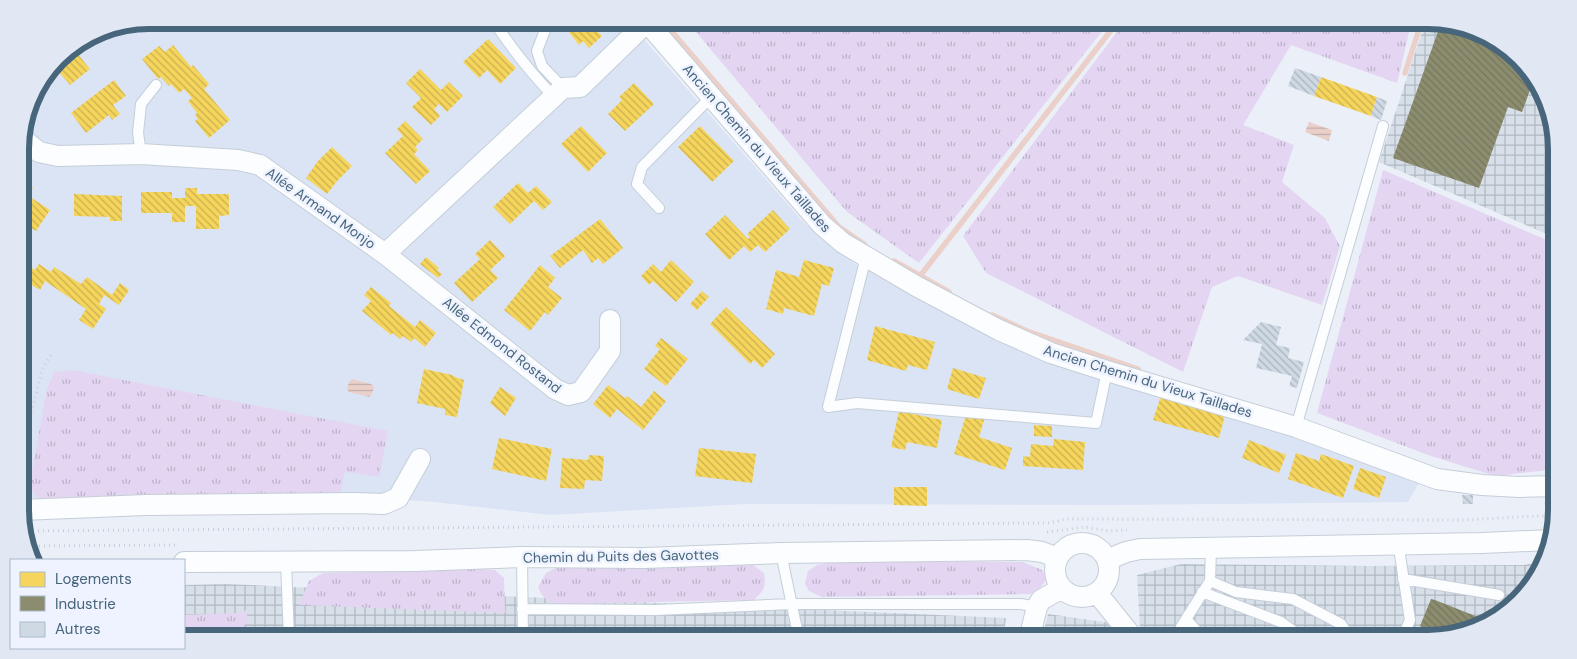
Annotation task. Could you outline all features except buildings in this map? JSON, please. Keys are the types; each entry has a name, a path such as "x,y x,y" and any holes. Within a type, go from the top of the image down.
{"street":[{"path":"558,92 580,87 638,29"},
{"name":"Ancien Chemin du Vieux Taillades","path":"653,29 822,225 843,243 866,257 999,330 1051,353 1296,427 1437,479 1482,486 1548,486"},
{"name":"Allée Armand Monjo","path":"29,144 40,152 58,156 141,154 238,160 260,165 386,254 558,92"},
{"name":"Allée Edmond Rostand","path":"386,254 555,389 568,395 581,392 610,351 610,320"},
{"path":"29,510 146,505 384,504 398,498 420,459"},
{"path":"1107,560 1126,552 1140,549 1544,540"},
{"path":"1083,543 1098,548 1107,560 1109,575 1097,593 1088,596 1079,597 1070,594 1062,588 1055,574 1055,566 1062,552 1075,544 1083,543"},
{"name":"Chemin du Puits des Gavottes","path":"185,562 644,558 782,553 1027,550 1042,552 1058,558"},
{"path":"1034,630 1037,607 1041,600 1062,588"},
{"path":"1097,593 1127,630"}],"lane":[{"path":"499,29 533,75 558,92"},
{"path":"545,29 537,51 542,66 558,92"},
{"path":"141,154 138,133 141,104 156,85"},
{"path":"660,208 637,184 642,167 711,97"},
{"path":"1296,427 1383,126"},
{"path":"866,257 828,407 857,403 1096,423 1108,371"},
{"path":"1400,544 1410,620 1406,630"},
{"path":"1182,630 1186,619 1210,581 1211,548"},
{"path":"782,553 797,630"},
{"path":"522,558 523,630"},
{"path":"286,562 289,630"},
{"path":"1404,579 1499,595"},
{"path":"1210,581 1236,592 1293,599 1341,624 1345,630"},
{"path":"1202,592 1281,622 1292,630"},
{"path":"522,609 656,610 792,604 1021,604 1037,607"},
{"path":"1186,619 1196,630"}],"path":[{"path":"29,453 30,417 42,370 51,355"},
{"path":"31,532 1050,523 1065,519 1462,520 1548,515"}],"shaded area":[{"path":"141,29 635,29 805,224 855,264 999,337 1255,422 1420,481 1408,502 1114,505 745,504 550,515 434,502 377,498 29,502 30,133 38,103 45,89 70,59 89,45 118,33"},
{"path":"1423,29 1451,31 1481,41 1495,49 1513,64 1532,89 1539,103 1547,133 1548,235 1379,162"},
{"path":"1309,122 1332,130 1329,141 1305,132"},
{"path":"352,379 371,384 374,387 372,394 369,397 349,392 347,389"},
{"path":"1536,562 1513,595 1495,610 1481,618 1451,628 1436,630 1140,630 1137,575 1181,564 1525,565"},
{"path":"226,584 1006,618 1004,630 185,630 185,585"},
{"path":"1048,614 1111,623 1116,630 1044,630"}],"green space":[{"path":"694,29 1104,29 919,263 847,212"},
{"path":"1119,29 1410,29 1397,83 1291,45 1243,125 1294,145 1282,182 1325,218 1340,246 1322,305 1238,276 1212,287 1183,372 986,273 963,236"},
{"path":"1383,170 1548,241 1548,470 1495,476 1431,456 1317,413"},
{"path":"72,370 388,431 379,477 345,472 340,494 38,498 29,487 47,389 54,372"},
{"path":"836,561 1023,562 1042,570 1047,576 1041,587 1030,594 822,597 809,591 805,584 808,571 817,565"},
{"path":"753,565 764,573 765,582 762,591 754,600 556,604 545,598 538,587 546,573 558,567"},
{"path":"495,570 504,578 505,613 299,605 309,581 323,573"},
{"path":"247,610 246,623 240,630 185,630 185,615 239,613"}],"waterway":[{"path":"670,29 839,227 864,244"},
{"path":"920,276 1112,29"},
{"path":"1405,73 1419,29"},
{"path":"894,261 949,292"},
{"path":"992,315 1027,331 1138,369"}]}
